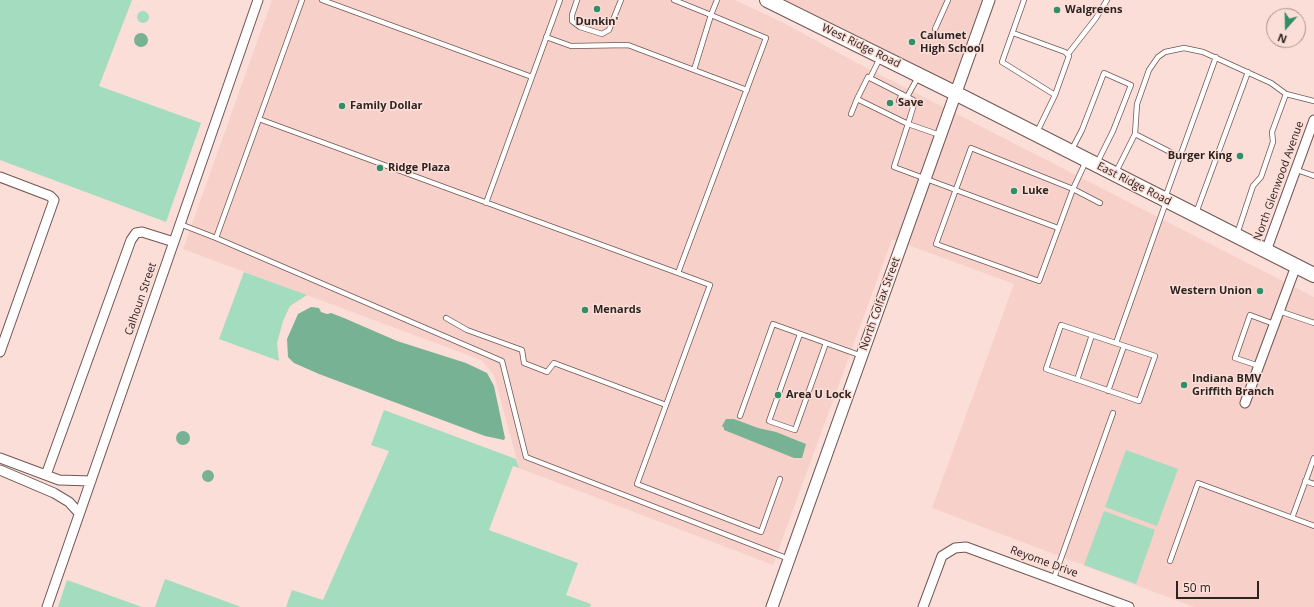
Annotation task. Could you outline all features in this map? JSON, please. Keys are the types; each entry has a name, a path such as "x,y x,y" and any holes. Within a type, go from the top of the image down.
{"main road":[{"name":"West Ridge Road","path":"767,0 955,93"},
{"name":"East Ridge Road","path":"955,93 1314,275"}],"street":[{"name":"Calhoun Street","path":"47,607 258,0"},
{"name":"North Colfax Street","path":"772,607 989,0"},
{"name":"North Glenwood Avenue","path":"1266,251 1313,124"},
{"path":"0,177 54,199 0,352"},
{"path":"46,476 129,243 136,233 146,233 174,242"},
{"path":"1245,403 1296,266"},
{"path":"0,458 46,476 64,480 91,480"},
{"path":"0,470 54,493 69,502 79,513"},
{"name":"Reyome Drive","path":"923,607 940,560 950,550 966,547 1054,578 1129,607"}],"lane":[{"path":"216,238 302,0"},
{"path":"322,0 532,77"},
{"path":"486,202 560,0"},
{"path":"577,0 572,15 572,21 580,26 602,34 609,30 621,0"},
{"path":"674,0 766,38 678,273"},
{"path":"694,70 717,0"},
{"path":"935,29 948,0"},
{"path":"1024,0 1002,62 1055,95"},
{"path":"1036,134 1055,95 1068,59 1068,54 1096,18 1107,0"},
{"path":"1013,33 1068,54"},
{"path":"546,37 571,46 628,46 747,90"},
{"path":"1115,174 1135,134 1137,104 1149,70 1158,57 1174,49 1194,49 1216,57 1271,83 1286,94 1314,101"},
{"path":"851,114 868,77 870,78 881,56"},
{"path":"1116,343 1216,57"},
{"path":"1196,215 1248,72"},
{"path":"1071,152 1082,130 1104,73 1131,85 1113,131 1073,189 1039,282 936,244 971,148 1073,189 1100,203"},
{"path":"907,97 919,75"},
{"path":"870,78 915,101 894,167 1058,228"},
{"path":"886,94 889,88"},
{"path":"899,101 902,94"},
{"path":"1236,236 1253,186 1261,177 1273,142 1272,132 1286,94"},
{"path":"857,99 879,107 908,124 940,135"},
{"path":"259,119 710,285 637,484 761,532 780,479"},
{"path":"1135,134 1180,157"},
{"path":"1296,170 1314,176"},
{"path":"180,224 216,238 502,361 526,457 789,559"},
{"path":"1279,311 1314,323"},
{"path":"1259,366 1235,358 1250,315 1274,324"},
{"path":"446,318 467,330 522,350 524,363 547,372 554,363 666,405"},
{"path":"740,416 773,324 862,356"},
{"path":"1061,324 1092,335 1155,356 1139,401 1046,369 1061,324"},
{"path":"800,334 769,421 795,430 826,343"},
{"path":"1077,380 1092,335"},
{"path":"1108,391 1124,346"},
{"path":"1054,578 1113,413"},
{"path":"1292,518 1314,458"},
{"path":"1305,481 1314,484"},
{"path":"1170,561 1198,483 1314,526"}],"shaded area":[{"path":"0,0 132,0 99,86 201,123 166,222 0,160"},
{"path":"272,0 735,0 782,22 859,64 1314,297 1314,607 1194,607 932,508 1014,284 892,239 773,565 519,468 494,375 481,360 183,249"},
{"name":"Calumet High School","path":"766,0 988,0 955,93"},
{"path":"141,11 145,11 149,17 145,23 141,23 137,19 137,15"},
{"path":"141,33 146,35 148,40 146,45 141,47 136,45 134,40 136,35"},
{"path":"244,272 307,295 290,306 283,321 277,343 279,361 219,339"},
{"path":"311,307 319,308 321,312 327,314 331,313 397,341 466,363 487,373 494,386 505,438 504,440 485,436 319,374 294,363 288,357 287,339 298,314"},
{"path":"384,410 516,459 519,468 513,466 489,530 578,563 566,595 591,604 590,607 286,607 292,590 323,600 389,451 371,445"},
{"path":"726,419 734,419 758,428 776,432 806,444 802,458 794,458 724,430 722,426"},
{"path":"183,431 188,433 190,438 188,443 183,445 178,443 176,438 178,433"},
{"path":"1126,450 1178,469 1157,526 1105,507"},
{"path":"206,470 210,470 214,476 210,482 206,482 202,478 202,474"},
{"path":"1104,511 1155,530 1136,584 1084,565"},
{"path":"165,579 241,607 155,607"},
{"path":"67,580 142,607 58,607"}],"place":[{"name":"Dunkin'","path":"597,9"},
{"name":"Walgreens","path":"1057,10"},
{"name":"Calumet High School","path":"912,42"},
{"name":"Save","path":"890,103"},
{"name":"Family Dollar","path":"342,106"},
{"name":"Burger King","path":"1240,156"},
{"name":"Ridge Plaza","path":"380,168"},
{"name":"Luke","path":"1014,191"},
{"name":"Western Union","path":"1260,291"},
{"name":"Menards","path":"585,310"},
{"name":"Indiana BMV Griffith Branch","path":"1184,385"},
{"name":"Area U Lock","path":"778,395"}]}
